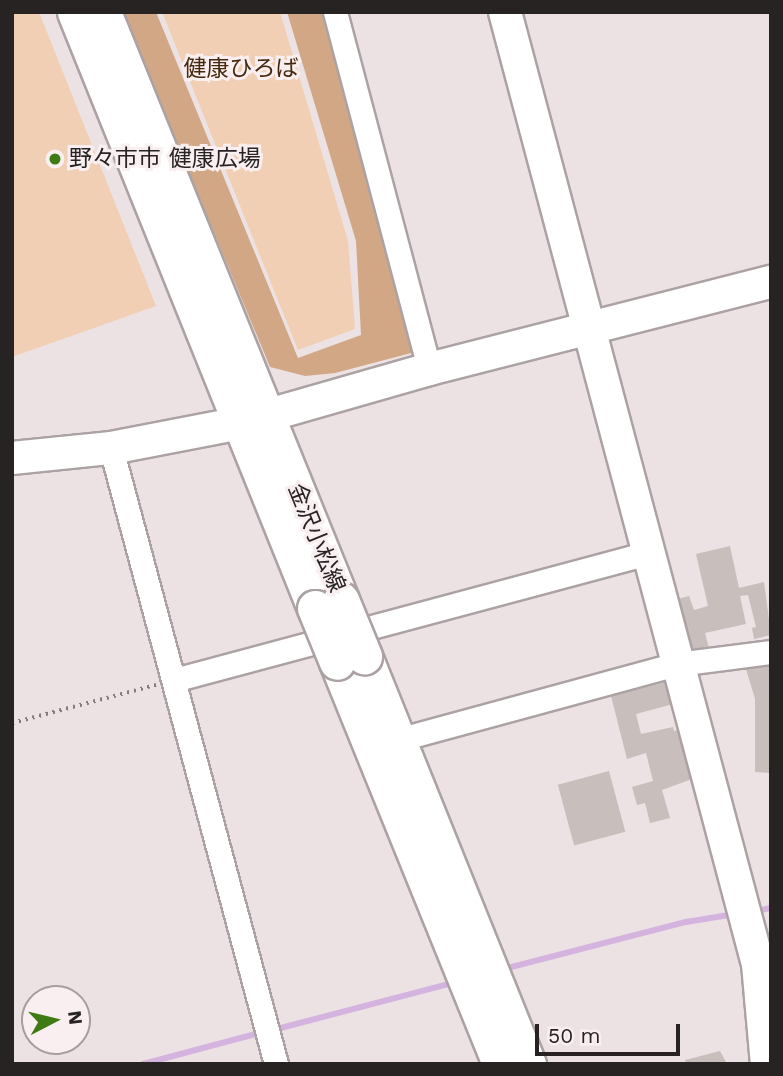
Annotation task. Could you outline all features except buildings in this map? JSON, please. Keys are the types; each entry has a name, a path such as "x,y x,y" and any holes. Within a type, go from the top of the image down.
{"main road":[{"name":"金沢小松線","path":"75,12 254,419"},
{"name":"金沢小松線","path":"103,12 254,419 477,974 528,1064"},
{"name":"金沢小松線","path":"350,659 397,740 477,974 500,1064"}],"street":[{"path":"335,12 429,369"},
{"path":"505,12 592,328 677,664 743,907 765,963 766,1064"},
{"path":"12,458 111,448 254,419 429,369 771,282"},
{"path":"111,448 276,1064"},
{"path":"174,680 649,553"},
{"path":"397,740 677,664 771,652"}],"path":[{"path":"12,723 174,680"}],"green space":[{"name":"野々市市 健康広場","path":"12,12 39,12 156,306 12,357"},
{"name":"健康ひろば","path":"162,12 280,12 348,241 355,329 298,350"}],"shaded area":[{"path":"122,12 156,12 298,358 361,335 356,241 287,12 328,12 415,352 335,373 305,376 270,367"}],"waterway":[{"path":"752,912 771,908"},
{"path":"500,970 686,922 735,914"},
{"path":"273,1030 456,982"},
{"path":"143,1064 263,1032"}],"place":[{"name":"野々市市 健康広場","path":"55,159"}]}
